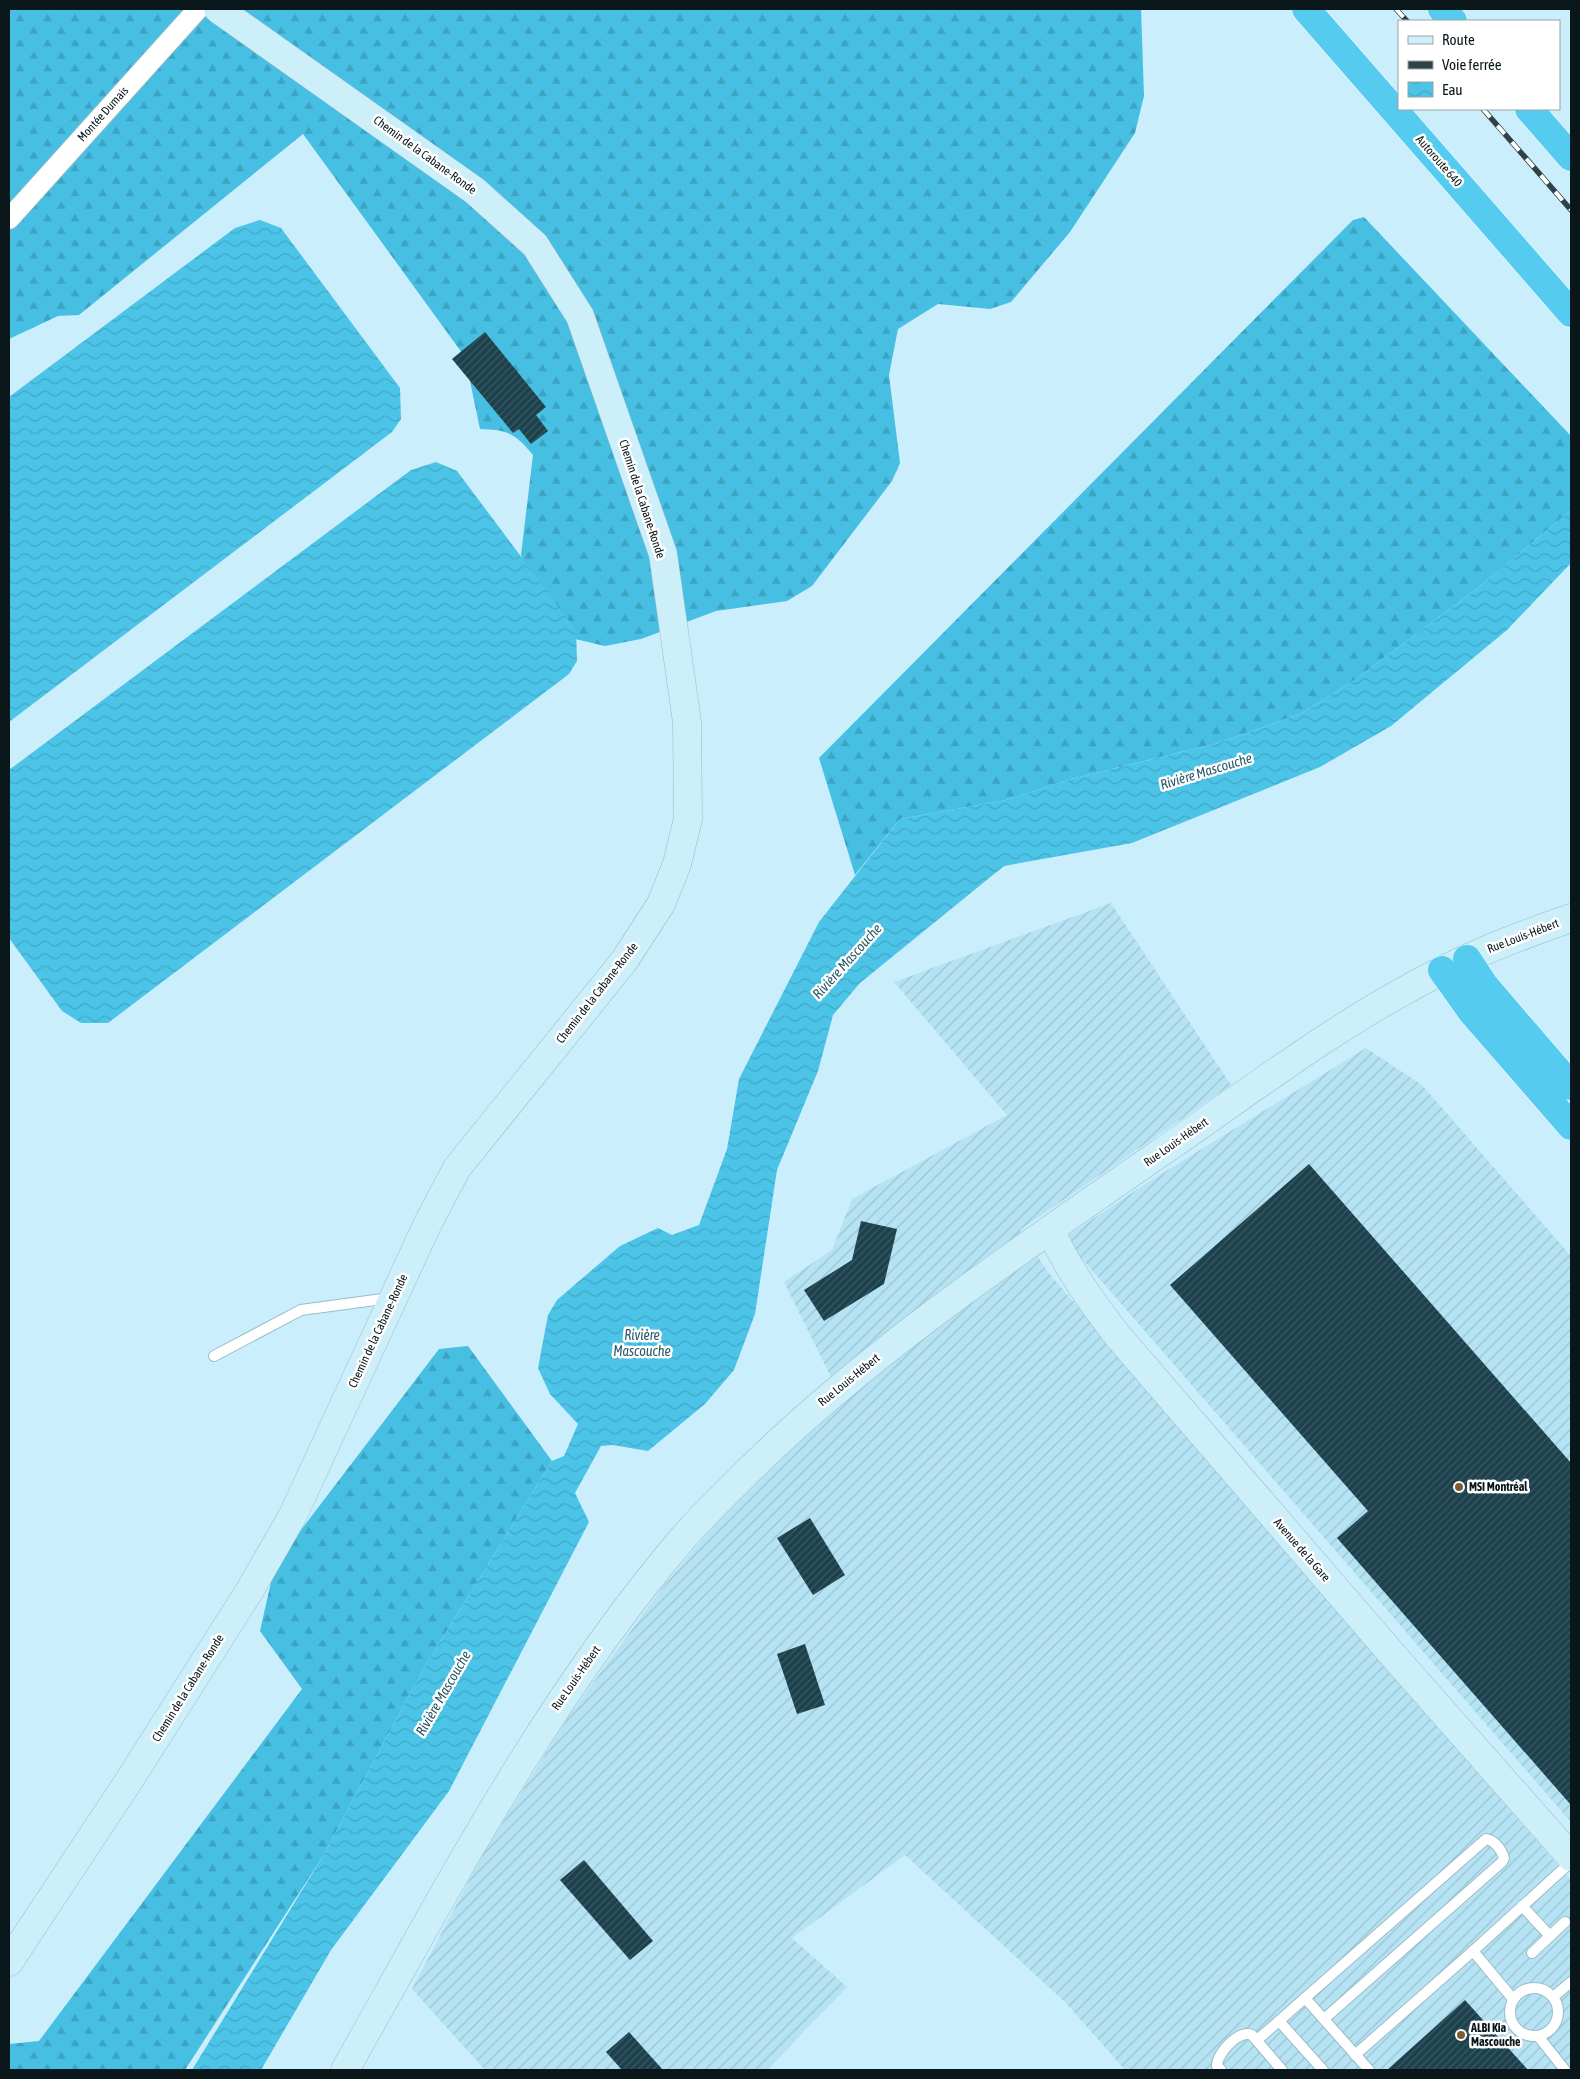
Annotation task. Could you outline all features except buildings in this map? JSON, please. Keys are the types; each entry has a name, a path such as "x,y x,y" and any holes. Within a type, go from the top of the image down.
{"highway":[{"name":"Autoroute 640","path":"1306,9 1571,313"},
{"path":"1442,9 1452,20"},
{"path":"1530,110 1571,157"},
{"path":"1467,959 1490,992 1571,1086"},
{"path":"1442,970 1471,1011 1571,1126"}],"street":[{"name":"Montée Dumais","path":"9,219 198,9"},
{"name":"Chemin de la Cabane-Ronde","path":"9,1962 130,1779 250,1590 293,1514 428,1223 457,1168 624,961 661,904 677,864 688,819 687,722 662,554 580,316 536,245 475,191 218,9"},
{"name":"Rue Louis-Hébert","path":"345,2070 463,1860 537,1736 575,1678 621,1615 684,1538 767,1452 820,1403 907,1333 1050,1230 1345,1026 1442,970 1519,937 1571,918"},
{"name":"Avenue de la Gare","path":"1050,1230 1083,1290 1117,1335 1398,1661 1571,1857"}],"lane":[{"path":"214,1356 301,1310 393,1297"},
{"path":"1257,2040 1486,1839 1492,1841 1502,1853 1504,1858 1502,1862 1324,2019"},
{"path":"1355,2055 1571,1862"},
{"path":"1522,1906 1550,1936"},
{"path":"1532,1952 1565,1922"},
{"path":"1473,1951 1513,1999"},
{"path":"1553,1997 1571,1982"},
{"path":"1533,1988 1548,1992 1553,1997 1558,2013 1557,2021 1546,2033 1538,2036 1522,2034 1516,2028 1509,2014 1513,1999 1518,1993 1533,1988"},
{"path":"1305,1998 1369,2070"},
{"path":"1279,2021 1323,2070"},
{"path":"1221,2070 1218,2066 1219,2055 1242,2034 1248,2032 1282,2070"},
{"path":"1538,2036 1565,2070"}],"shaded area":[{"path":"1111,903 1231,1085 1020,1230 1048,1272 1388,1670 1571,1880 1571,2070 1125,2070 1065,2002 905,1855 792,1938 847,1987 767,2070 485,2070 412,1989 484,1852 569,1716 662,1588 740,1494 839,1393 784,1282 832,1250 852,1199 1007,1115 894,982"},
{"path":"1366,1048 1422,1085 1571,1256 1571,1822 1064,1238 1145,1184"}],"green space":[{"path":"9,9 1141,9 1144,96 1135,133 1070,232 1011,302 990,309 938,304 898,329 889,375 900,463 892,481 812,586 787,601 716,611 641,639 605,646 558,635 542,620 521,555 533,455 516,437 510,434 498,430 480,429 465,357 303,134 79,315 58,316 9,339"},
{"path":"1364,217 1571,436 1571,510 1474,591 1353,681 1300,714 1218,743 1071,779 1006,800 900,819 855,875 819,758 1353,220"},
{"path":"468,1346 552,1461 422,1671 323,1856 185,2070 9,2070 9,2044 39,2041 302,1689 260,1631 275,1564 439,1349"}],"water":[{"path":"260,220 281,228 400,388 401,419 392,432 9,722 9,397 235,228"},
{"path":"436,462 457,471 576,630 577,661 569,674 108,1023 81,1023 62,1011 9,938 9,770 411,470"},
{"name":"Rivière Mascouche","path":"1571,510 1571,563 1507,630 1391,726 1320,767 1132,843 1004,866 860,983 833,1015 818,1071 777,1170 755,1314 734,1370 705,1404 648,1451 613,1445 601,1446 575,1493 589,1522 449,1791 331,1950 261,2070 192,2070 323,1856 422,1671 552,1461 564,1456 578,1424 550,1394 538,1368 548,1315 557,1300 620,1246 658,1228 672,1235 699,1225 727,1149 739,1079 819,922 900,819 1006,800 1071,779 1218,743 1300,714 1353,681 1474,591"}],"railway":[{"path":"1396,9 1406,20"},
{"path":"1484,110 1571,210"}],"place":[{"name":"MSI Montréal","path":"1459,1487"},
{"name":"ALBI Kia Mascouche","path":"1461,2035"}]}
